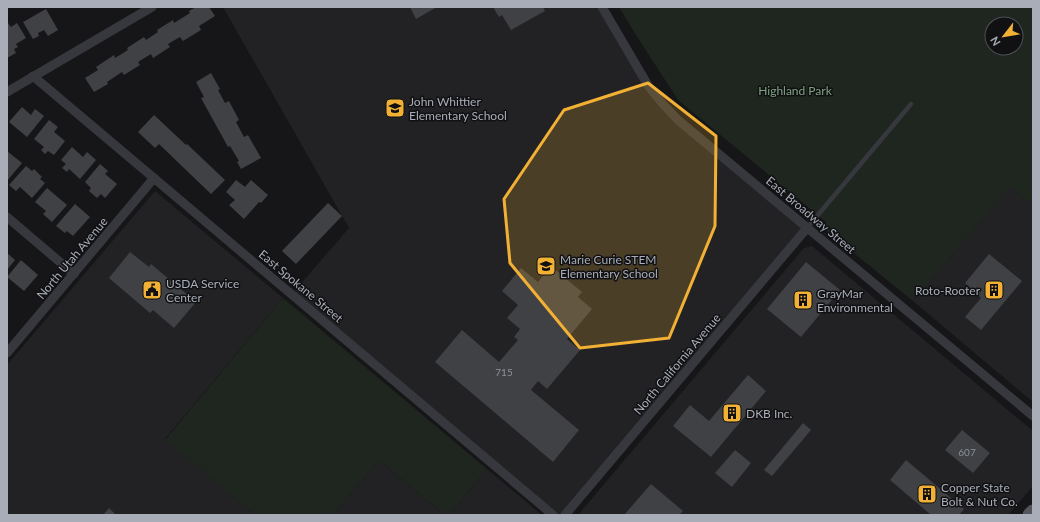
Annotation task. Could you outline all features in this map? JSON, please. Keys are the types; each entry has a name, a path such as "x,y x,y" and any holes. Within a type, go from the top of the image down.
{"main road":[{"path":"1030,515 1033,512"}],"street":[{"path":"7,92 152,7"},
{"name":"East Broadway Street","path":"602,7 649,87 678,120 1033,416"},
{"name":"East Spokane Street","path":"33,76 553,515"},
{"name":"North Utah Avenue","path":"7,353 154,178"},
{"path":"7,218 74,274"},
{"name":"North California Avenue","path":"565,515 807,228"}],"lane":[{"path":"807,228 910,104"}],"highlighted area":[{"path":"648,83 716,136 715,226 669,338 580,348 510,263 504,199 564,110"}],"shaded area":[{"name":"Marie Curie STEM Elementary School","path":"223,7 604,7 663,104 807,228 565,515 553,515 292,294 349,228"},
{"path":"1010,186 1033,206 1033,402 913,301"},
{"path":"155,191 283,298 165,439 255,515 7,515 7,365"},
{"path":"812,246 1033,431 1033,486 1008,515 578,515 804,248"},
{"path":"379,460 445,515 333,515"},
{"path":"487,469 542,515 449,515"}],"green space":[{"name":"Highland Park","path":"619,7 1033,7 1033,206 1010,187 913,301 828,232 825,228 826,222 678,100"},
{"path":"283,298 487,469 449,515 445,515 379,460 333,515 255,515 165,440"}],"building":[{"path":"196,7 209,7 215,16 199,26 201,30 183,41 180,37 168,44 170,47 153,58 151,54 138,62 140,65 124,75 122,72 107,82 108,84 94,92 85,78 98,70 96,67 114,55 115,58 128,50 127,48 144,37 146,40 158,32 157,30 173,20 174,23 190,13 189,11"},
{"path":"410,7 437,7 416,19"},
{"path":"493,7 543,7 545,11 511,30 502,15 499,17"},
{"path":"46,9 58,30 48,36 44,30 38,33 39,36 33,39 23,22"},
{"path":"8,23 11,27 17,23 26,38 16,44 18,47 14,49 16,53 7,58 7,24"},
{"path":"211,73 220,89 218,90 225,103 229,101 239,120 236,122 244,137 248,135 261,158 241,169 237,162 239,161 230,146 228,147 201,98 204,97 196,82"},
{"path":"22,107 31,115 35,109 44,116 27,137 9,122"},
{"path":"154,115 225,180 211,194 159,144 155,148 138,132"},
{"path":"49,120 58,127 54,132 65,141 54,155 48,151 45,154 41,150 44,147 34,139"},
{"path":"72,147 83,157 87,152 96,160 80,179 69,169 67,172 62,168 66,164 61,160"},
{"path":"7,151 22,163 7,181"},
{"path":"100,164 108,171 105,174 117,184 105,198 101,194 97,198 89,191 91,188 85,182"},
{"path":"26,166 32,171 34,169 42,177 40,179 45,183 32,198 20,187 16,191 9,185"},
{"path":"236,180 245,187 251,180 268,195 261,203 259,202 244,219 229,205 235,200 226,192"},
{"path":"47,188 67,205 52,222 43,214 46,211 35,202"},
{"path":"328,203 342,216 296,264 282,251"},
{"path":"75,204 90,217 73,236 67,231 65,233 56,226"},
{"name":"USDA Service Center","path":"130,252 149,267 151,264 196,302 174,328 153,310 150,313 109,278"},
{"path":"7,253 15,260 7,270"},
{"name":"Roto-Rooter","path":"989,254 1022,281 981,330 965,317 981,298 965,283"},
{"path":"21,260 38,275 24,291 7,277"},
{"name":"GrayMar Environmental","path":"806,262 840,290 801,337 767,309"},
{"path":"551,266 582,292 578,297 592,309 567,339 580,350 547,389 538,381 531,390 579,430 553,462 435,362 462,330 499,362 518,340 514,337 520,329 507,318 518,305 502,291 521,268 538,282"},
{"name":"DKB Inc.","path":"748,375 766,391 711,457 673,426 690,405 709,421"},
{"path":"803,423 811,430 772,476 764,470"},
{"path":"962,430 990,453 973,473 945,450"},
{"path":"735,450 751,463 732,487 715,473"},
{"name":"Copper State Bolt & Nut Co.","path":"906,460 964,509 959,515 931,515 890,480"},
{"path":"651,484 683,511 679,515 624,515"},
{"path":"109,508 116,515 103,515"}],"place":[{"name":"John Whittier Elementary School","path":"395,108"},
{"name":"Marie Curie STEM Elementary School","path":"546,266"},
{"name":"USDA Service Center","path":"152,290"},
{"name":"Roto-Rooter","path":"994,290"},
{"name":"GrayMar Environmental","path":"803,300"},
{"name":"DKB Inc.","path":"732,413"},
{"name":"Copper State Bolt & Nut Co.","path":"927,494"}]}
